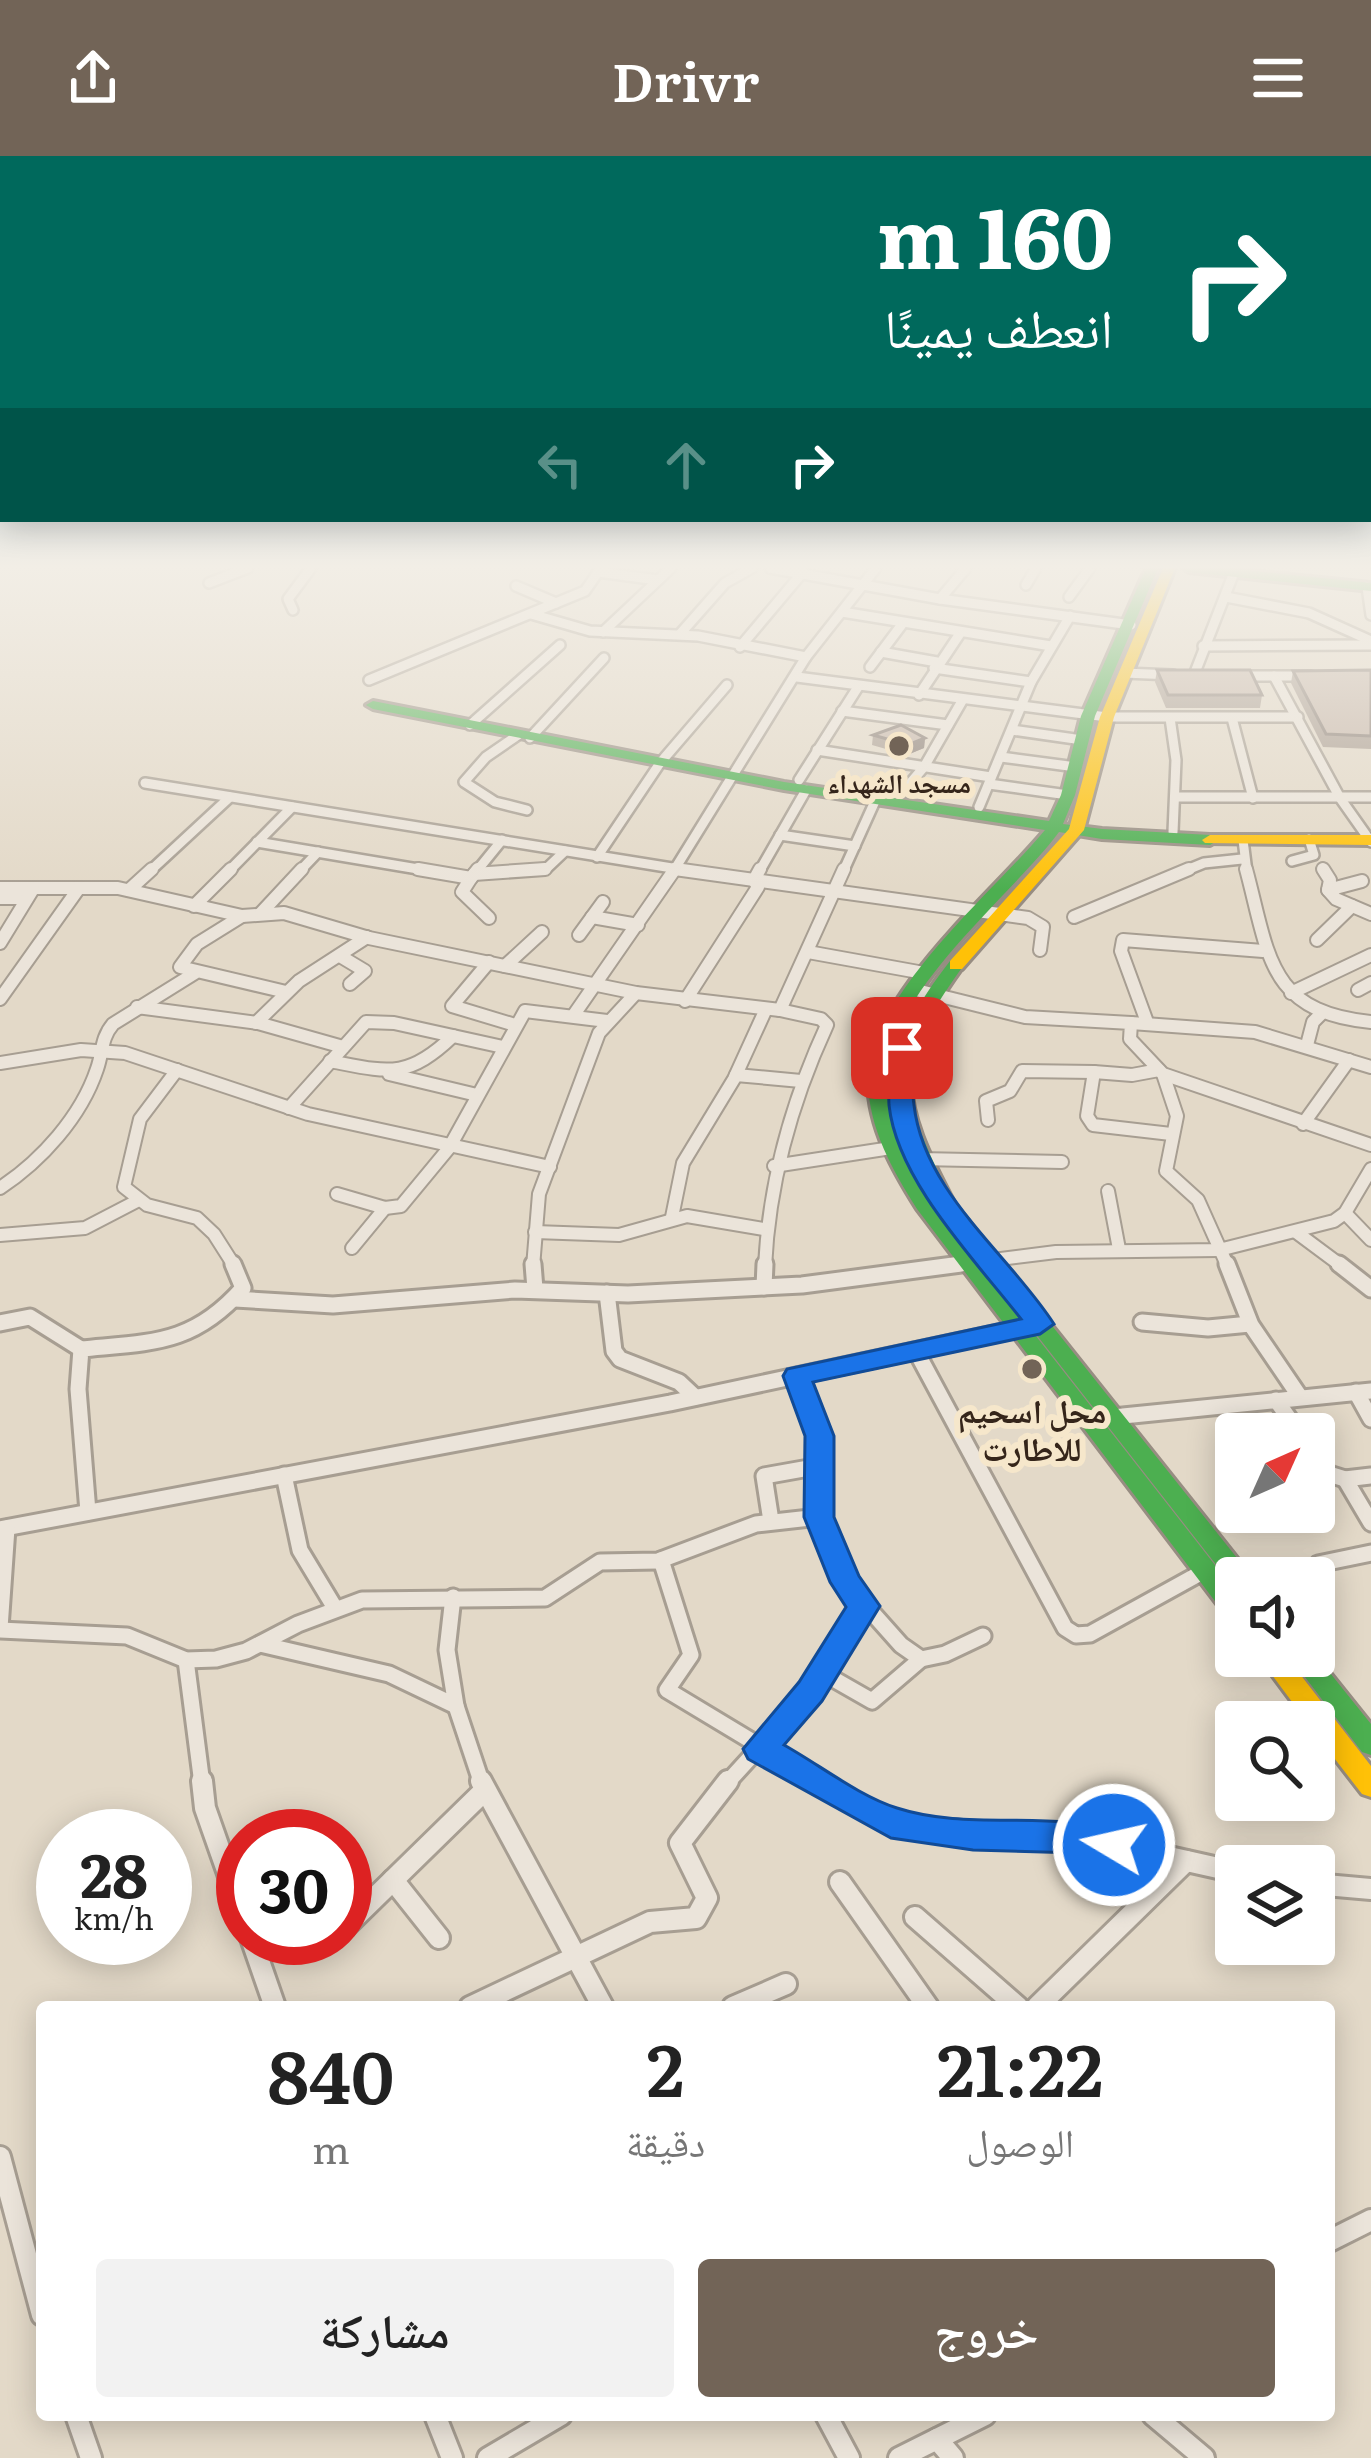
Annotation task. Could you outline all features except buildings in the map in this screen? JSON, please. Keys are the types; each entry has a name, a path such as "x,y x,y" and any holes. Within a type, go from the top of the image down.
{"main road":[{"path":"1113,675 1062,828 1002,915 922,985 899,1063 902,1108 920,1159 979,1261 1215,1582"},
{"path":"979,1261 924,1205 891,1148 879,1100 880,1056 922,985 978,913 1062,828 1082,740 1123,675"},
{"path":"373,705 660,763 979,807 1062,828 1369,838"},
{"path":"802,785 1062,828 1243,849 1309,839 1369,838"},
{"path":"1030,1327 1113,1417 1224,1557"},
{"path":"1287,1677 1371,1786"},
{"path":"1318,1677 1371,1744"}],"street":[{"path":"369,680 380,675"},
{"path":"470,725 526,675"},
{"path":"527,810 484,797 464,782 485,758 524,737 586,675"},
{"path":"920,695 930,675"},
{"path":"994,675 1031,682"},
{"path":"979,807 1035,675"},
{"path":"1228,675 1316,676"},
{"path":"1274,676 1340,798 1369,838"},
{"path":"573,1016 676,869 797,677 1098,717 1298,717"},
{"path":"597,856 660,763 727,685"},
{"path":"754,880 780,835 817,750 858,687"},
{"path":"901,795 962,701"},
{"path":"842,711 948,725"},
{"path":"1170,718 1173,832"},
{"path":"1232,718 1253,798"},
{"path":"1012,730 1082,740"},
{"path":"817,750 1068,795"},
{"path":"1000,757 1076,767"},
{"path":"145,783 676,869 1002,915 1040,923 1040,950"},
{"path":"129,890 230,797"},
{"path":"1175,797 1371,797"},
{"path":"672,1217 670,1196 678,1176 808,952 876,799"},
{"path":"194,906 292,807"},
{"path":"780,835 855,846"},
{"path":"1292,861 1314,855 1309,839"},
{"path":"489,918 462,892 502,840"},
{"path":"257,842 472,876 546,868 565,851"},
{"path":"1074,917 1243,849 1263,951 1274,977 1322,1013 1371,1022"},
{"path":"261,913 318,852"},
{"path":"1323,869 1330,880 1328,890"},
{"path":"685,1000 758,887 754,880"},
{"path":"1328,890 1361,881"},
{"path":"0,888 30,894"},
{"path":"0,999 79,888"},
{"path":"0,898 79,888 129,890 242,916 284,913 367,937 636,993 821,1019 827,1025 801,1081 774,1166 764,1229 764,1287"},
{"path":"1328,890 1371,914"},
{"path":"0,943 30,894"},
{"path":"579,935 603,902"},
{"path":"1317,940 1352,906"},
{"path":"242,916 187,952 180,967 286,992"},
{"path":"592,917 638,925"},
{"path":"505,966 542,932"},
{"path":"256,1023 286,992 367,937"},
{"path":"1147,1022 1121,951 1123,940 1263,951"},
{"path":"808,952 1024,1017 1240,1030 1371,1067"},
{"path":"1291,993 1371,955"},
{"path":"340,956 365,971 350,984"},
{"path":"489,962 452,1006 515,1025"},
{"path":"0,1188 38,1163 85,1093 103,1049 104,1034 137,1007 195,973"},
{"path":"1358,990 1371,983"},
{"path":"535,1289 539,1194 608,1021 636,993"},
{"path":"137,1007 256,1023 343,1047"},
{"path":"337,1195 385,1208 401,1206 448,1148 515,1025 530,1010 608,1021"},
{"path":"1306,1045 1313,1022 1322,1013"},
{"path":"289,1108 370,1021 503,1047"},
{"path":"1131,1023 1130,1040 1161,1072 1177,1116 1166,1171 1197,1197 1215,1226 1219,1250 1250,1324 1300,1397"},
{"path":"389,1074 436,1052 453,1036"},
{"path":"0,1063 70,1049 103,1049 157,1059 289,1108 448,1148 550,1167"},
{"path":"1304,1124 1349,1060"},
{"path":"330,1061 477,1095"},
{"path":"0,1323 31,1317 81,1348 188,1337 208,1325 243,1288 242,1278 214,1234 197,1218 136,1201 124,1187 140,1120 177,1070"},
{"path":"988,1120 986,1101 1010,1091 1022,1071 1161,1072 1371,1144"},
{"path":"1094,1072 1090,1124 1171,1134"},
{"path":"736,1075 801,1081"},
{"path":"774,1166 891,1148"},
{"path":"920,1159 1062,1162"},
{"path":"1348,1216 1371,1170"},
{"path":"1108,1191 1119,1249"},
{"path":"0,1234 85,1228 136,1201"},
{"path":"352,1248 385,1208"},
{"path":"235,1299 356,1305 535,1289 607,1293 764,1287 1119,1249 1219,1250 1348,1216 1371,1225"},
{"path":"1348,1216 1371,1240"},
{"path":"535,1232 619,1235 672,1217 764,1229"},
{"path":"1297,1232 1371,1289"},
{"path":"607,1293 614,1351 620,1359 679,1382 695,1397"},
{"path":"1142,1322 1208,1328 1250,1324"},
{"path":"819,1517 771,1522 661,1560 600,1562 544,1598 515,1602 362,1600 216,1659 186,1660 127,1636 0,1629 4,1529 695,1397 1030,1327"},
{"path":"81,1348 78,1390 88,1512"},
{"path":"916,1351 1065,1628 1076,1635 1090,1634 1206,1570"},
{"path":"797,1376 819,1436 819,1517 845,1582 921,1659"},
{"path":"1113,1417 1363,1392 1371,1419"},
{"path":"1276,1400 1285,1413"},
{"path":"771,1522 764,1476 820,1466"},
{"path":"284,1474 300,1550 335,1608"},
{"path":"1335,1476 1371,1476"},
{"path":"1345,1479 1371,1522"},
{"path":"1335,1560 1371,1553"},
{"path":"661,1560 691,1655 667,1690 891,1823 973,1834 1078,1838 1215,1867"},
{"path":"453,1598 447,1650 456,1706 484,1791 600,2001"},
{"path":"482,2001 650,1922 696,1918 707,1898 680,1843 823,1673 864,1606"},
{"path":"823,1673 872,1701 921,1659 945,1654 983,1636"},
{"path":"260,1644 388,1674 456,1706"},
{"path":"186,1660 205,1808 216,1839"},
{"path":"372,1900 484,1791"},
{"path":"1043,2001 1186,1861"},
{"path":"393,1880 439,1938"},
{"path":"840,1882 924,2001"},
{"path":"1335,1886 1371,1889"},
{"path":"915,1917 1011,2001"},
{"path":"260,1965 273,2001"},
{"path":"747,2001 786,1984"},
{"path":"0,2157 36,2292"},
{"path":"1335,2238 1371,2220"},
{"path":"78,2421 91,2458"},
{"path":"437,2421 452,2458"},
{"path":"488,2458 551,2421"},
{"path":"829,2421 849,2458"},
{"path":"899,2458 973,2421"},
{"path":"1160,2421 1204,2458"},
{"path":"937,2439 953,2458"}],"traffic: fast":[{"path":"1106,675 1088,716 1068,795 1051,833 924,973 885,1039 877,1077 879,1100 891,1146 924,1205 1215,1583"},
{"path":"373,705 784,786 1102,834 1210,840"},
{"path":"956,965 931,997 904,1055 905,1111 928,1171 946,1206 1224,1557"},
{"path":"1318,1677 1371,1744"}],"traffic: slow":[{"path":"956,965 1076,830 1107,717 1124,675"},
{"path":"1210,840 1371,840"},
{"path":"1287,1677 1371,1786"}],"place":[{"name":"مسجد الشهداء","path":"899,746"},
{"name":"محل اسحيم للاطارت","path":"1032,1369"}],"route":[{"path":"902,1048 902,1108 912,1144 929,1178 1040,1324 797,1376 819,1436 819,1517 845,1582 864,1606 811,1691 760,1749 891,1823 1114,1845"}]}
